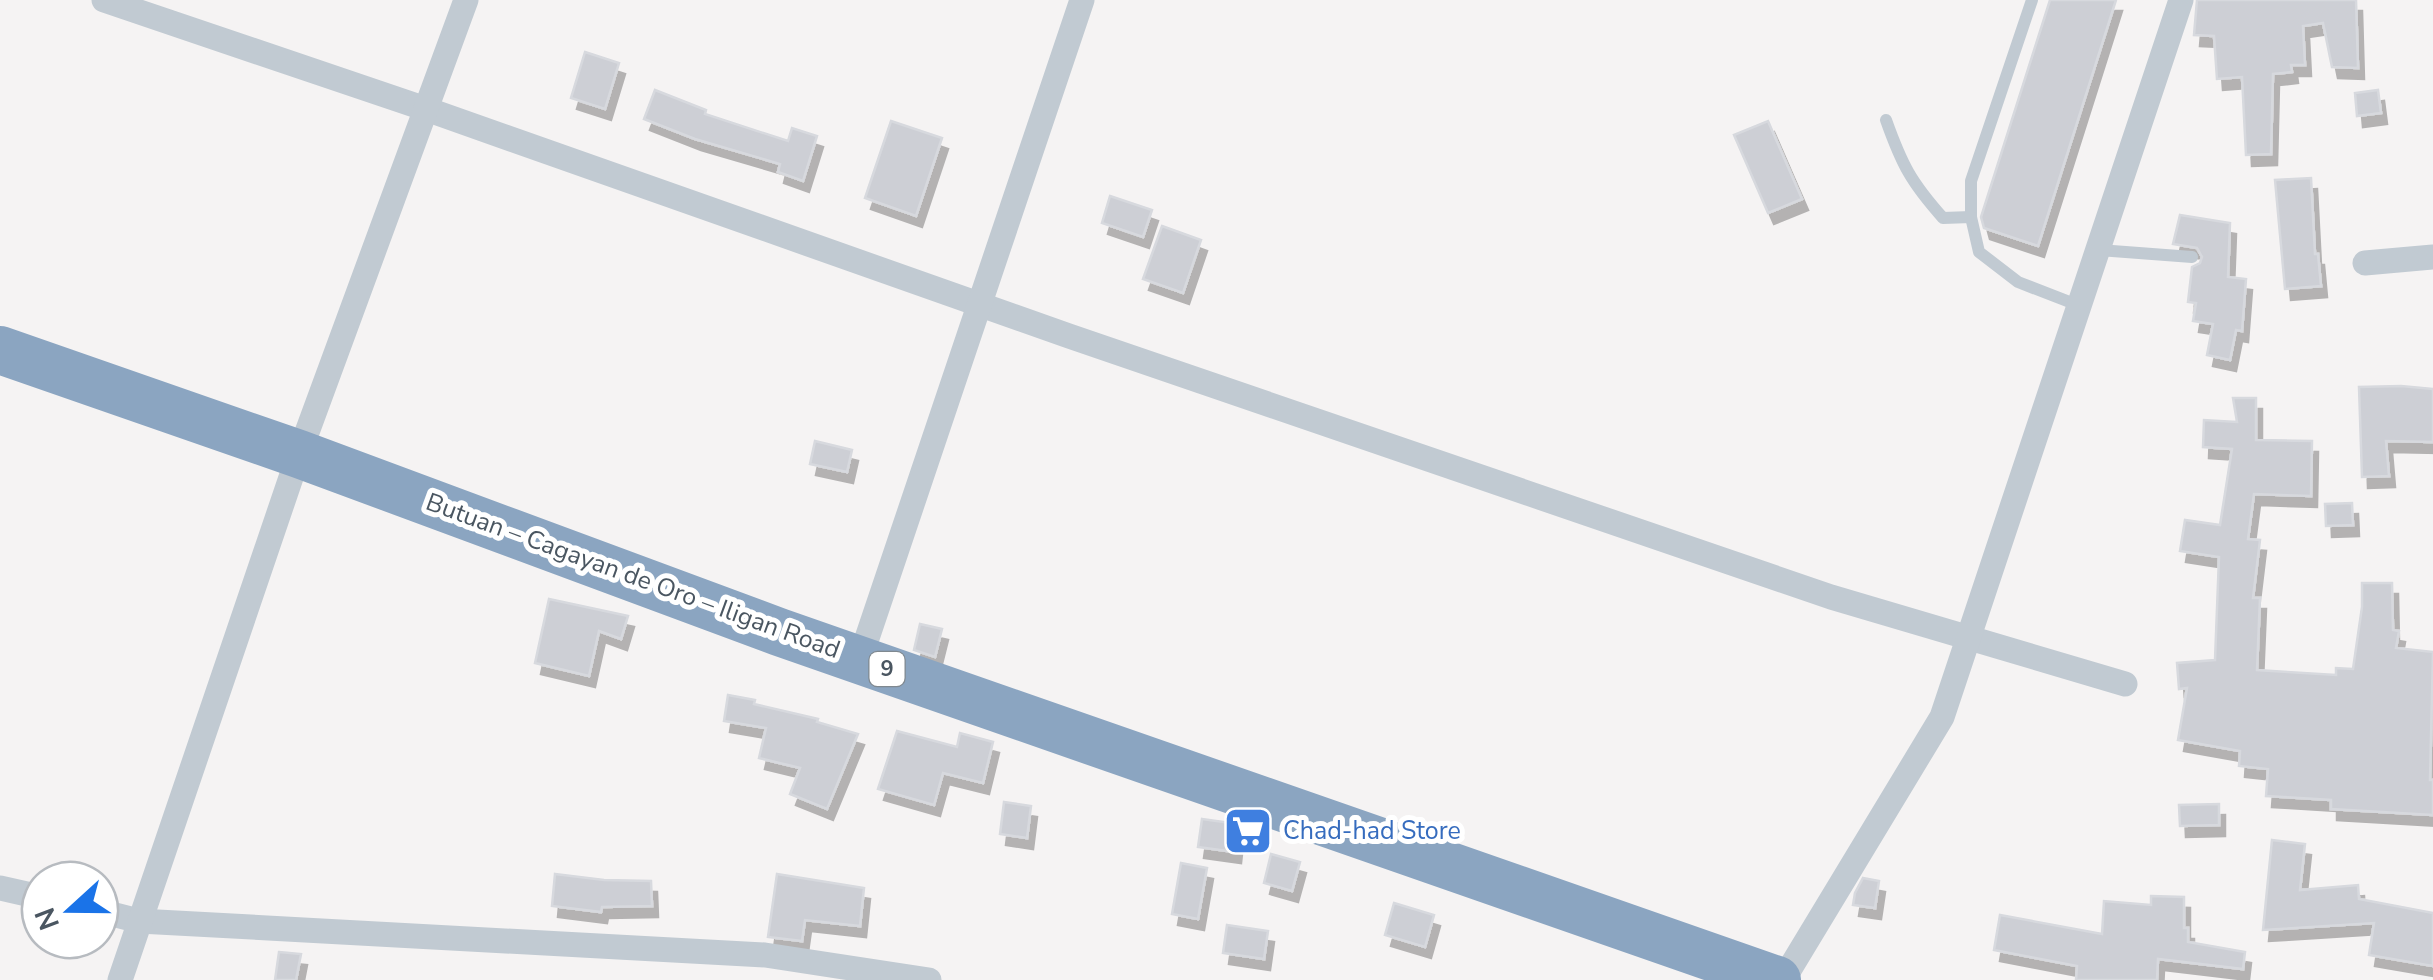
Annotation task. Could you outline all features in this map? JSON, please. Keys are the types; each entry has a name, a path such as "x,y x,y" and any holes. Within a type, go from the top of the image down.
{"highway":[{"name":"Butuan – Cagayan de Oro – Iligan Road","path":"0,350 299,454 860,659 1780,980"}],"street":[{"path":"104,0 1831,597 2125,684"},
{"path":"120,980 299,454 466,0"},
{"path":"860,659 1082,0"},
{"path":"1780,980 1942,717 2181,0"},
{"path":"2365,264 2433,257"},
{"path":"120,917 139,921 765,955 929,980"}],"lane":[{"path":"2032,0 1971,181 1971,217 1979,252 2018,282 2080,306"},
{"path":"1886,120 1904,171 1931,206 1942,218 1971,217"},
{"path":"2099,250 2192,257"}],"building":[{"path":"2050,0 2116,0 2038,246 1984,228 1981,217"},
{"path":"2197,0 2356,0 2358,68 2332,67 2323,23 2303,26 2305,65 2291,65 2292,72 2273,74 2271,154 2246,155 2242,77 2217,79 2214,36 2194,35"},
{"path":"585,52 619,63 605,109 571,98"},
{"path":"655,90 706,110 705,114 788,141 792,128 817,136 803,181 778,172 780,164 644,119"},
{"path":"2378,90 2381,113 2357,116 2355,93"},
{"path":"891,121 942,138 916,216 865,198"},
{"path":"1768,121 1802,199 1768,213 1734,135"},
{"path":"2311,178 2315,254 2321,286 2285,289 2275,180"},
{"path":"1110,196 1152,210 1143,237 1102,223"},
{"path":"2180,215 2230,223 2228,277 2246,279 2242,331 2236,330 2230,360 2207,355 2213,324 2193,321 2196,303 2188,302 2192,267 2202,257 2197,248 2173,244"},
{"path":"1162,226 1201,240 1183,293 1143,279"},
{"path":"2359,387 2433,389 2433,442 2386,441 2389,476 2362,477"},
{"path":"2233,398 2256,398 2256,440 2312,441 2311,496 2254,494 2248,539 2260,540 2253,598 2260,598 2257,670 2336,675 2336,668 2353,669 2362,583 2392,583 2393,630 2399,631 2396,648 2433,652 2433,815 2331,809 2331,800 2266,796 2268,769 2239,766 2240,751 2178,740 2187,688 2179,689 2177,663 2215,660 2219,557 2180,551 2185,520 2220,525 2232,449 2203,447 2204,420 2237,422"},
{"path":"815,441 852,450 847,472 810,464"},
{"path":"2352,503 2353,525 2326,526 2325,504"},
{"path":"549,599 628,616 621,639 599,631 589,676 535,663"},
{"path":"920,624 942,629 935,657 914,650"},
{"path":"728,695 858,734 827,809 790,794 800,768 759,758 766,728 724,721"},
{"path":"897,731 957,747 960,733 993,742 983,783 943,773 934,805 878,789"},
{"path":"1004,802 1031,806 1027,838 1000,834"},
{"path":"2219,804 2219,825 2180,826 2179,805"},
{"path":"1202,819 1238,824 1235,852 1198,847"},
{"path":"2272,840 2305,844 2300,890 2358,885 2359,899 2433,913 2433,966 2369,955 2374,923 2263,930"},
{"path":"1271,854 1300,862 1292,891 1264,883"},
{"path":"1181,863 1207,868 1198,919 1172,914"},
{"path":"555,874 651,881 652,906 602,907 601,912 552,906"},
{"path":"777,874 864,888 860,926 805,920 802,941 768,937"},
{"path":"1863,878 1879,881 1875,908 1853,905"},
{"path":"2151,896 2184,897 2188,942 2245,952 2243,969 2158,959 2157,980 2076,980 2077,966 1994,950 2000,915 2102,934 2104,901 2151,905"},
{"path":"1394,903 1434,915 1425,947 1385,935"},
{"path":"1227,925 1268,931 1264,959 1223,953"},
{"path":"279,952 301,954 296,980 275,980"}],"place":[{"name":"Chad-had Store","path":"1248,831"}]}
